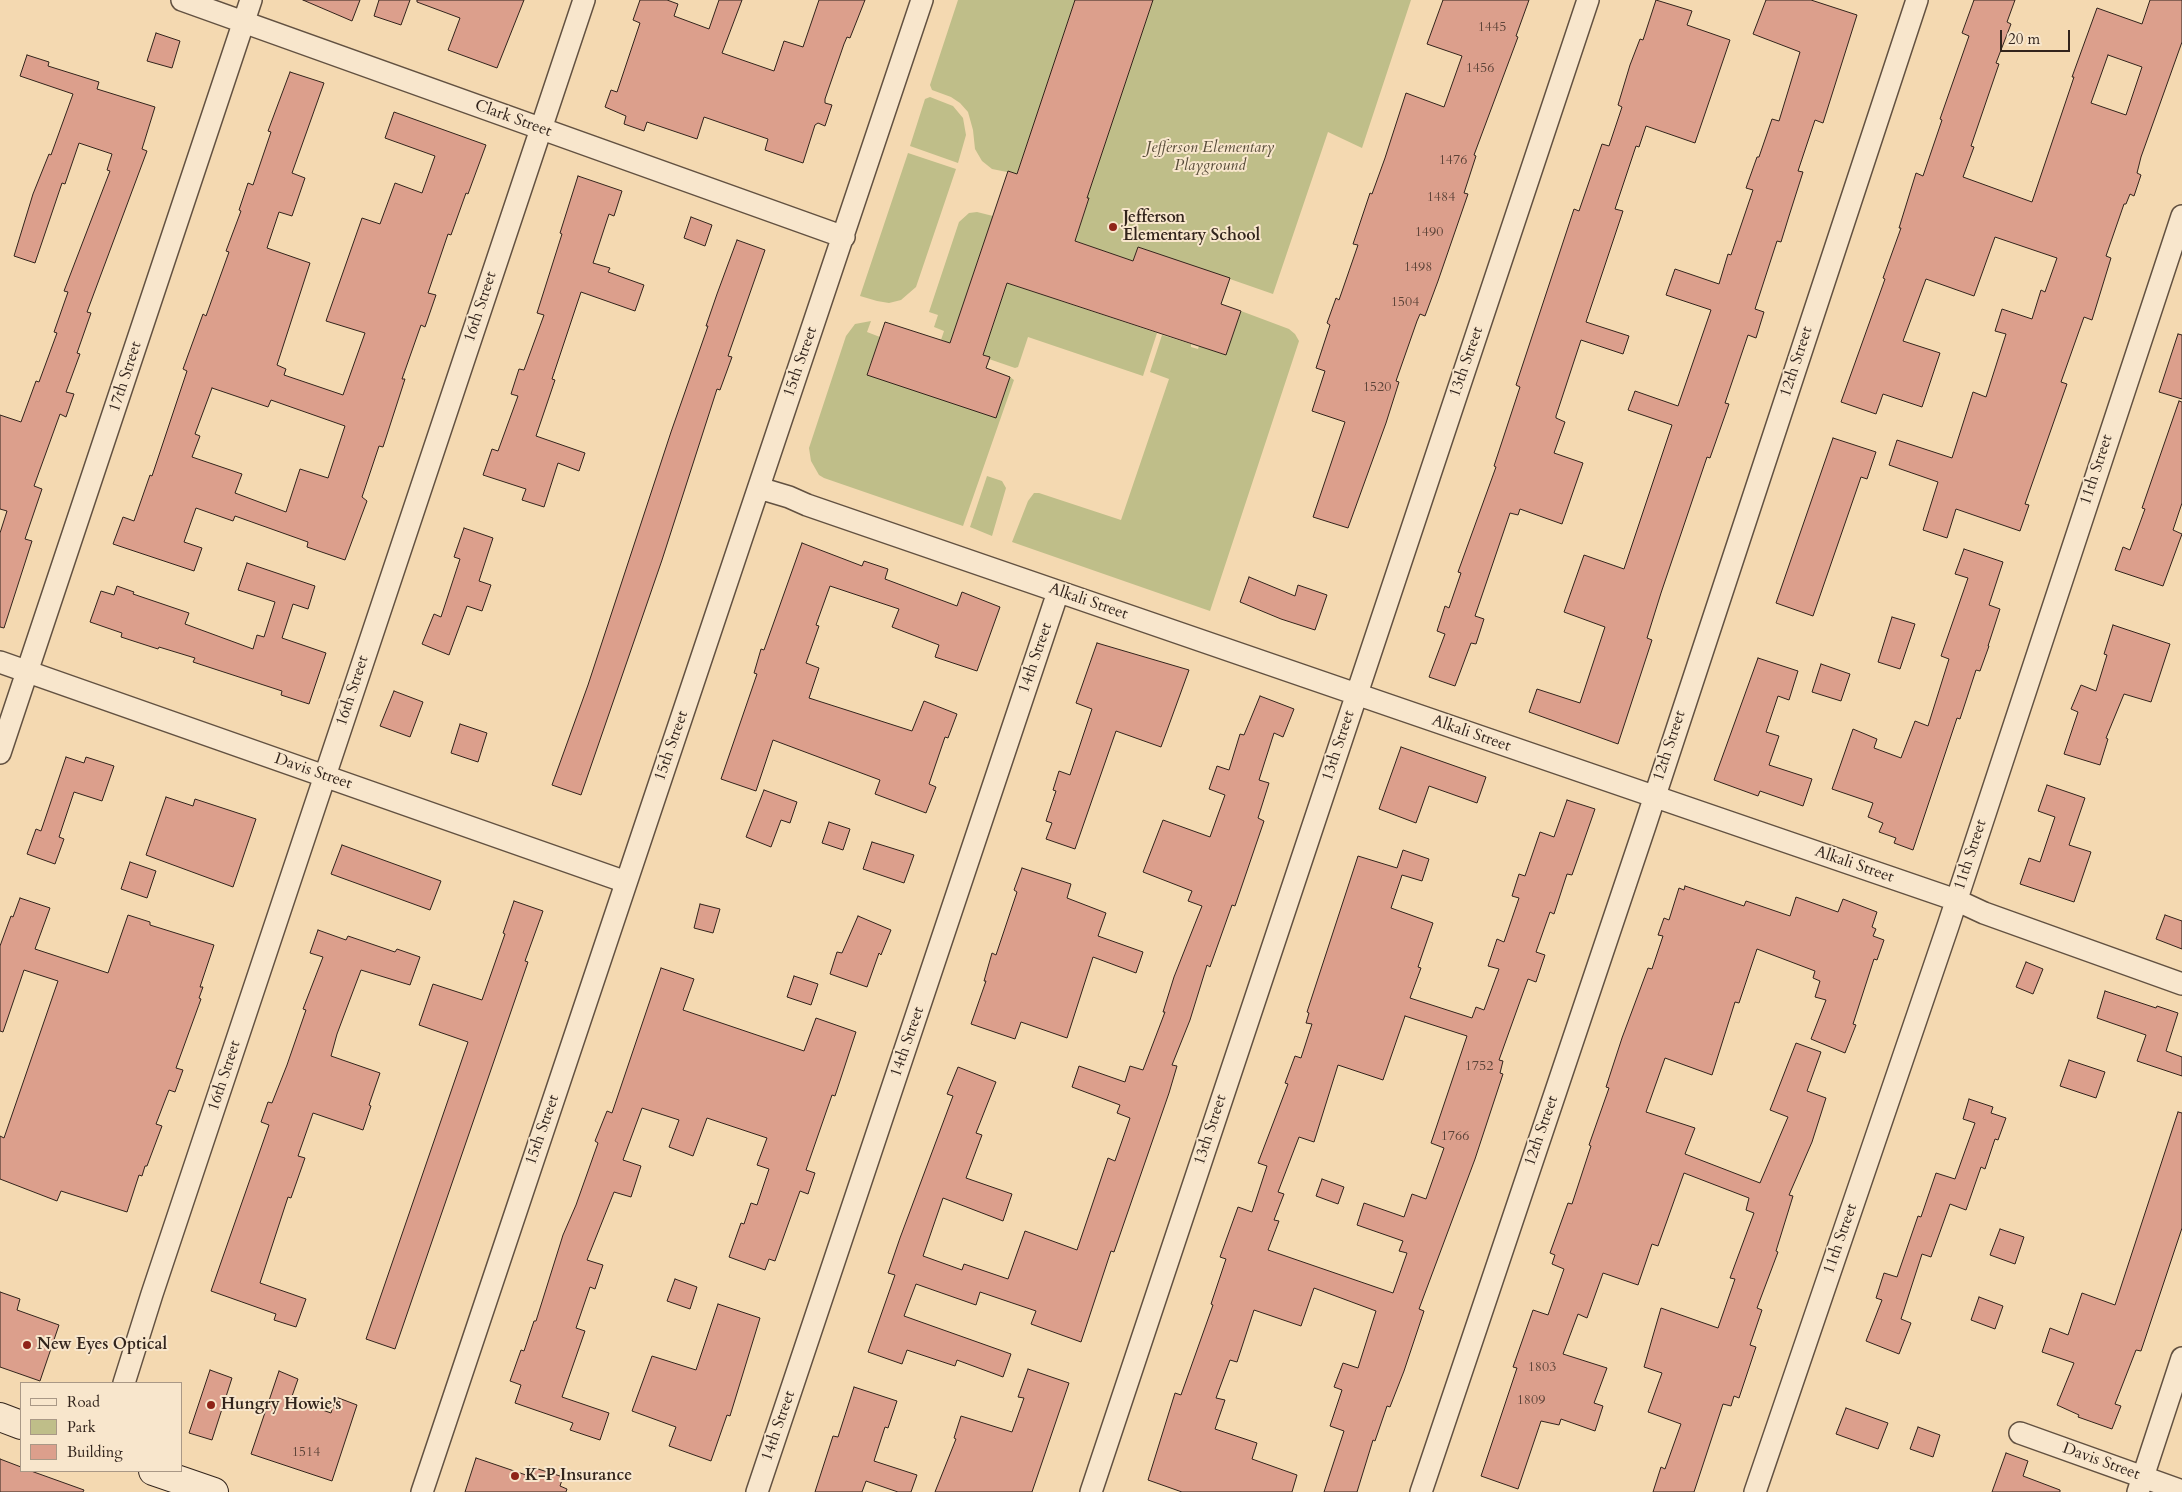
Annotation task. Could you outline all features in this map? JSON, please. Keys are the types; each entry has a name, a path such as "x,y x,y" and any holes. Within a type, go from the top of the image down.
{"main road":[{"path":"0,1417 20,1425"},
{"path":"156,1472 214,1492"}],"street":[{"name":"Clark Street","path":"182,0 844,237"},
{"name":"17th Street","path":"0,753 251,0"},
{"name":"16th Street","path":"124,1382 584,0"},
{"name":"15th Street","path":"422,1492 922,0"},
{"name":"13th Street","path":"1090,1492 1588,0"},
{"name":"12th Street","path":"1421,1492 1654,797 1917,0"},
{"name":"11th Street","path":"1755,1492 1956,900 2124,387 2177,251 2182,216"},
{"name":"Alkali Street","path":"759,488 790,496 807,505 1058,592 1956,900 1984,913 2182,984"},
{"name":"14th Street","path":"757,1492 1058,592"},
{"name":"Davis Street","path":"0,662 626,882"},
{"path":"2140,1484 2182,1358"},
{"name":"Davis Street","path":"2020,1433 2140,1484 2182,1491"}],"green space":[{"path":"958,0 1075,0 1017,174 992,169 982,161 975,149 973,130 968,112 951,97 932,90 930,85"},
{"name":"Jefferson Elementary Playground","path":"1153,0 1411,0 1362,148 1328,132 1273,294 1138,247 1133,261 1075,241 1089,199 1087,198"},
{"path":"930,97 953,106 963,118 966,135 958,163 910,146 925,99"},
{"path":"908,153 956,169 916,287 901,300 889,303 877,301 860,296"},
{"path":"977,212 993,216 950,343 941,340 944,331 934,327 938,315 929,312 959,222 969,213"},
{"path":"1007,283 1157,333 1143,376 1028,337 1018,367 1015,368 983,355"},
{"path":"1241,311 1289,329 1299,341 1210,611 1012,542 1028,501 1034,493 1121,520 1169,379 1150,372 1162,335 1191,344 1191,347 1198,349 1199,346 1226,355"},
{"path":"871,321 867,332 880,337 867,374 996,417 1010,377 1014,380 963,526 824,478 819,475 811,461 809,448 846,336 855,324"},
{"path":"987,476 1002,481 1006,488 992,536 970,527"}],"building":[{"path":"303,0 360,0 352,21"},
{"path":"379,0 410,0 401,25 374,16"},
{"path":"417,0 524,0 497,68 448,50 460,18 417,2"},
{"path":"640,0 667,0 678,4 674,16 709,29 719,0 742,0 722,53 774,71 784,41 803,47 819,0 865,0 850,38 847,37 844,44 825,99 825,103 832,105 825,126 818,123 815,125 803,163 765,150 768,139 704,117 697,139 647,122 644,131 624,124 626,116 605,107 611,90 617,92 640,23 633,20"},
{"path":"1075,0 1153,0 1087,198 1089,198 1075,241 1133,261 1138,247 1230,278 1221,304 1241,311 1226,355 1007,283 983,355 990,357 986,368 1010,377 996,418 867,375 885,322 950,343 1008,171 1017,174"},
{"path":"1443,0 1529,0 1516,36 1518,37 1474,155 1476,156 1464,193 1468,194 1425,316 1420,314 1417,321 1396,381 1399,382 1386,423 1348,528 1313,517 1345,422 1312,411 1325,371 1316,368 1330,325 1327,323 1336,298 1339,300 1358,245 1353,244 1370,193 1372,194 1385,158 1406,93 1444,107 1462,56 1427,44"},
{"path":"1656,0 1692,11 1687,25 1730,40 1695,143 1646,126 1639,147 1636,146 1615,209 1623,211 1586,322 1629,336 1623,354 1581,340 1556,416 1556,418 1565,422 1554,453 1583,463 1562,524 1520,509 1518,515 1510,513 1475,616 1484,619 1476,644 1471,643 1455,686 1429,677 1445,634 1437,631 1445,606 1449,608 1461,573 1458,572 1496,467 1494,466 1520,387 1516,385 1574,209 1579,211 1602,144 1609,146 1622,107 1618,105 1630,65 1640,39 1643,40"},
{"path":"1766,0 1811,0 1857,15 1823,123 1815,120 1798,171 1803,172 1781,242 1777,241 1755,309 1764,312 1756,338 1748,335 1725,403 1729,404 1710,458 1707,457 1661,593 1647,638 1652,640 1618,744 1529,712 1537,689 1580,703 1605,627 1564,612 1584,555 1624,569 1672,425 1628,410 1635,391 1678,406 1711,310 1666,295 1675,269 1719,284 1728,254 1731,255 1753,190 1746,188 1757,157 1759,157 1772,119 1779,121 1800,52 1753,34"},
{"path":"1974,0 2015,0 2007,22 2011,24 1996,63 1999,64 1971,146 1974,147 1963,177 2032,202 2074,77 2072,77 2097,8 2142,24 2150,0 2182,0 2182,42 2141,157 2137,173 2141,175 2134,196 2130,194 2126,204 2124,204 2106,256 2111,258 2092,320 2084,317 2061,382 2067,384 2025,504 2029,505 2020,531 1956,509 1947,538 1923,530 1938,482 1889,465 1897,440 1952,458 1973,392 1986,397 2006,334 1995,331 2002,309 2032,319 2041,290 2045,292 2057,258 1995,237 1974,296 1926,279 1903,341 1940,353 1922,407 1883,394 1876,414 1841,402 1885,279 1883,278 1901,228 1899,228 1916,173 1923,176 1942,120 1940,119 1969,36 1962,33","holes":["2108,55 2142,67 2126,115 2091,103"]},
{"path":"156,33 180,41 172,68 147,61"},
{"path":"27,55 49,62 48,66 99,82 97,89 155,107 142,149 147,151 87,312 91,313 77,353 80,354 66,392 74,394 66,417 60,414 34,486 42,489 25,539 32,541 4,628 0,627 0,533 7,511 0,509 0,415 21,422 36,381 39,382 57,333 54,332 68,292 64,291 110,171 107,170 112,154 79,143 65,184 62,183 35,263 14,256 33,194 49,154 51,155 73,94 20,76"},
{"path":"290,72 324,83 292,173 305,178 292,216 279,212 267,248 310,263 277,365 286,369 284,375 343,395 365,333 326,321 362,218 380,224 395,183 422,193 435,156 385,138 394,112 486,145 451,235 448,234 428,293 436,295 425,327 421,325 402,379 405,379 383,447 379,446 362,497 367,501 345,560 307,547 308,542 235,516 233,521 196,508 184,542 202,548 194,571 113,544 123,517 134,521 150,475 152,476 187,371 183,369 203,314 206,316 229,252 226,251 241,211 239,210 248,183 253,185 271,132 268,131","holes":["212,388 268,407 271,400 345,426 328,478 300,469 286,512 235,493 242,474 192,457 200,436 195,434"]},
{"path":"578,176 622,191 614,216 609,214 593,263 610,268 608,272 644,285 635,311 581,292 552,379 555,380 536,436 585,453 579,471 558,463 544,507 522,500 526,489 483,475 492,449 498,451 518,396 511,394 519,369 524,370 544,315 537,313"},
{"path":"691,217 712,225 705,246 684,238"},
{"path":"737,240 765,250 728,356 732,357 720,390 717,389 662,560 581,795 552,785 588,685 708,326 706,326"},
{"path":"2178,334 2182,335 2182,399 2159,392"},
{"path":"2179,401 2182,402 2182,503 2173,530 2182,534 2163,586 2115,570 2123,547 2130,550 2145,509 2142,508"},
{"path":"1833,438 1876,452 1867,479 1861,477 1813,616 1776,603"},
{"path":"464,528 493,538 479,581 491,585 482,611 467,606 449,655 422,644 434,614 441,617 460,559 454,557"},
{"path":"802,543 862,566 864,561 888,569 885,579 957,606 962,592 1000,607 977,671 935,657 939,645 892,627 899,609 830,586 816,625 819,626 806,663 819,668 809,698 912,731 924,701 957,714 948,738 945,737 929,784 936,787 926,813 875,794 880,780 773,740 756,791 721,779 757,674 754,673 761,649 764,650"},
{"path":"1964,549 2003,562 1989,605 2000,609 1980,671 1976,670 1960,719 1957,718 1913,850 1894,843 1896,838 1879,832 1883,823 1868,817 1873,803 1832,789 1853,729 1877,739 1874,748 1901,758 1915,721 1928,726 1949,659 1941,656 1968,578 1955,574"},
{"path":"247,563 315,586 308,609 293,604 282,638 326,653 309,704 281,695 282,691 193,662 195,658 121,637 122,633 90,622 101,591 114,595 117,586 134,592 133,594 189,613 185,624 253,649 257,635 264,637 275,602 238,590"},
{"path":"1249,577 1295,596 1298,585 1327,595 1315,630 1281,619 1240,602"},
{"path":"1892,617 1915,624 1900,669 1878,662"},
{"path":"2113,625 2170,644 2151,702 2124,694 2106,738 2108,739 2100,765 2064,754 2078,712 2071,709 2081,685 2096,691 2107,655 2104,654"},
{"path":"1097,643 1189,670 1161,747 1116,731 1075,849 1046,839 1052,823 1046,821 1056,791 1053,790 1059,771 1070,775 1092,709 1076,703"},
{"path":"1758,658 1798,671 1789,700 1778,696 1766,732 1779,736 1769,765 1812,779 1803,806 1760,791 1758,796 1714,780"},
{"path":"1821,664 1850,674 1841,701 1812,692"},
{"path":"394,691 423,702 410,737 380,726"},
{"path":"1260,696 1294,709 1283,737 1274,733 1259,780 1269,783 1258,818 1264,821 1235,906 1232,905 1210,967 1207,965 1190,1020 1172,1065 1177,1066 1169,1093 1114,1252 1111,1251 1081,1342 1031,1324 1036,1311 980,1292 976,1305 916,1284 904,1316 1011,1354 1003,1377 957,1360 955,1366 907,1350 902,1364 868,1352 895,1275 888,1273 953,1096 947,1094 958,1067 996,1082 976,1133 982,1135 966,1178 1012,1194 1003,1221 943,1198 923,1256 962,1270 964,1264 1008,1279 1025,1231 1077,1250 1108,1158 1115,1161 1130,1118 1117,1113 1120,1105 1072,1087 1079,1066 1125,1082 1130,1066 1143,1070 1165,1012 1163,1012 1174,977 1202,906 1188,901 1192,891 1143,872 1163,820 1210,837 1225,795 1209,789 1217,766 1229,770 1240,734 1244,735"},
{"path":"460,724 487,733 478,762 451,753"},
{"path":"1401,747 1486,777 1477,803 1429,786 1416,823 1379,809"},
{"path":"66,757 84,763 86,757 114,766 102,801 74,792 59,837 64,839 55,864 27,854 36,829 41,831"},
{"path":"2047,785 2085,798 2069,845 2091,852 2074,902 2020,884 2029,858 2040,862 2055,817 2038,811"},
{"path":"764,790 797,802 790,823 781,820 771,847 746,837"},
{"path":"166,797 193,806 195,799 256,819 233,887 146,855"},
{"path":"1567,800 1595,809 1572,875 1567,874 1554,914 1550,912 1536,952 1545,955 1536,982 1528,979 1499,1060 1503,1061 1500,1073 1503,1074 1475,1159 1419,1309 1424,1311 1404,1371 1390,1407 1387,1406 1375,1441 1373,1440 1357,1492 1324,1492 1344,1431 1330,1426 1342,1390 1334,1387 1343,1363 1358,1368 1376,1311 1314,1288 1301,1326 1254,1310 1237,1362 1230,1360 1216,1398 1225,1400 1215,1429 1257,1443 1252,1459 1297,1475 1292,1492 1182,1492 1148,1480 1175,1393 1181,1395 1213,1305 1211,1304 1226,1259 1220,1257 1238,1207 1252,1212 1267,1166 1258,1163 1288,1084 1285,1083 1295,1056 1301,1058 1312,1024 1306,1023 1309,1013 1307,1012 1358,856 1397,868 1403,850 1429,859 1422,881 1402,875 1391,908 1433,923 1418,967 1421,968 1410,998 1472,1018 1476,1007 1484,1010 1499,969 1488,966 1497,939 1504,942 1519,898 1512,896 1519,874 1525,876 1540,832 1554,837","holes":["1405,1016 1467,1036 1431,1143 1444,1148 1426,1199 1412,1194 1404,1217 1364,1203 1357,1225 1403,1241 1399,1251 1407,1253 1393,1293 1268,1250 1279,1221 1274,1220 1284,1194 1278,1192 1299,1137 1314,1142 1338,1065 1383,1080"]},
{"path":"829,822 850,829 843,850 822,843"},
{"path":"872,842 914,855 904,883 863,869"},
{"path":"342,845 441,881 430,910 331,874"},
{"path":"130,862 156,871 147,898 121,889"},
{"path":"1022,868 1071,884 1067,898 1106,913 1098,936 1143,952 1136,973 1093,957 1067,1038 1021,1022 1015,1039 971,1024 986,981 984,981 992,953 996,955 1017,892 1014,890"},
{"path":"1685,886 1744,906 1746,901 1790,916 1796,897 1838,912 1843,899 1877,912 1872,927 1876,929 1873,936 1884,940 1877,960 1874,959 1853,1024 1856,1025 1845,1053 1811,1039 1826,1000 1815,997 1820,981 1813,978 1815,971 1757,949 1739,1003 1735,1002 1712,1075 1665,1058 1646,1112 1695,1128 1685,1154 1760,1183 1788,1117 1770,1110 1796,1043 1821,1052 1807,1091 1826,1098 1812,1142 1789,1195 1793,1196 1776,1251 1778,1252 1757,1308 1762,1310 1750,1345 1756,1347 1739,1398 1734,1396 1731,1406 1723,1404 1694,1492 1653,1492 1661,1467 1665,1469 1681,1424 1648,1412 1662,1373 1644,1367 1661,1308 1718,1328 1735,1279 1730,1278 1754,1213 1746,1210 1749,1198 1684,1173 1658,1246 1652,1244 1638,1285 1603,1273 1587,1318 1578,1314 1563,1354 1607,1368 1594,1403 1603,1406 1595,1431 1561,1419 1559,1425 1541,1421 1518,1489 1481,1476 1517,1368 1513,1367 1533,1310 1548,1315 1564,1269 1552,1264 1555,1255 1550,1253 1568,1203 1572,1204 1591,1146 1589,1145 1609,1088 1606,1087 1622,1038 1648,968 1652,969 1663,936 1658,935 1664,918 1669,920 1679,888 1684,890"},
{"path":"20,898 50,908 35,949 108,973 128,915 150,922 150,925 214,945 200,987 203,987 199,998 201,999 176,1068 183,1070 175,1092 169,1090 156,1124 162,1126 147,1166 145,1166 142,1176 139,1175 127,1212 61,1191 57,1201 0,1179 0,1136 4,1138 58,981 24,970 3,1032 0,1031 0,946"},
{"path":"514,901 543,911 525,961 528,962 395,1349 366,1339 468,1042 419,1025 433,984 482,1000 505,934 503,933"},
{"path":"700,904 720,909 713,933 694,928"},
{"path":"2165,915 2182,921 2182,949 2156,939"},
{"path":"858,916 891,930 881,955 879,953 867,987 830,974 837,952 842,953"},
{"path":"318,930 346,940 348,936 395,952 397,949 420,957 410,985 361,970 337,1034 331,1056 380,1073 363,1130 313,1113 298,1156 305,1158 291,1198 288,1197 260,1283 306,1299 296,1327 274,1320 276,1314 211,1291 269,1125 261,1122 268,1102 272,1103 287,1065 306,1010 303,1009 323,957 310,953"},
{"path":"2026,962 2043,969 2033,994 2016,987"},
{"path":"661,968 694,979 683,1010 804,1051 816,1018 856,1032 835,1096 832,1095 806,1170 815,1173 808,1194 800,1191 775,1261 769,1259 765,1270 729,1257 741,1223 744,1224 751,1203 757,1205 769,1169 757,1165 767,1138 707,1118 693,1156 669,1147 679,1120 642,1108 623,1160 641,1166 631,1197 614,1192 587,1260 603,1265 595,1289 590,1287 576,1328 585,1331 562,1397 609,1413 600,1440 570,1430 573,1423 515,1403 521,1385 510,1381 521,1350 524,1351 534,1321 536,1321 563,1235 598,1143 595,1141 607,1111 612,1113"},
{"path":"794,976 818,984 811,1005 787,997"},
{"path":"2105,991 2156,1008 2157,1006 2178,1013 2166,1051 2182,1057 2182,1076 2137,1061 2146,1035 2097,1018"},
{"path":"2069,1060 2105,1072 2096,1098 2060,1086"},
{"path":"1969,1099 1993,1107 1991,1113 2006,1118 1998,1140 1995,1139 1985,1169 1981,1167 1966,1210 1950,1204 1931,1257 1922,1254 1901,1319 1911,1323 1899,1354 1866,1341 1882,1300 1876,1298 1884,1273 1897,1277 1918,1216 1921,1217 1936,1173 1955,1179 1975,1123 1963,1119"},
{"path":"2178,1112 2182,1113 2182,1228 2141,1351 2136,1350 2115,1404 2121,1406 2112,1429 2078,1417 2079,1415 2057,1405 2074,1363 2042,1352 2050,1328 2068,1335 2082,1293 2115,1305"},
{"path":"1322,1179 1344,1187 1338,1204 1316,1196"},
{"path":"2000,1229 2024,1237 2015,1264 1990,1255"},
{"path":"675,1279 697,1287 690,1309 667,1301"},
{"path":"0,1292 20,1299 17,1310 59,1325 40,1381 0,1367"},
{"path":"1979,1297 2003,1306 1995,1329 1971,1320"},
{"path":"718,1304 760,1318 730,1416 727,1415 711,1461 669,1446 676,1427 632,1411 652,1356 696,1370"},
{"path":"1028,1369 1069,1383 1032,1492 935,1492 956,1439 954,1438 961,1416 1012,1432 1024,1398 1018,1397"},
{"name":"Hungry Howie's","path":"210,1370 232,1378 212,1440 189,1433"},
{"path":"279,1371 298,1379 291,1399 331,1413 336,1397 357,1405 332,1481 251,1454"},
{"path":"854,1387 897,1401 888,1428 885,1427 874,1461 917,1475 911,1492 898,1492 866,1481 862,1492 815,1492 833,1436 838,1437"},
{"path":"1846,1408 1888,1423 1878,1449 1836,1434"},
{"path":"1918,1427 1940,1435 1933,1457 1910,1449"},
{"path":"2006,1453 2028,1461 2023,1476 2060,1490 2060,1492 1992,1492"},
{"name":"K-P Insurance","path":"476,1458 526,1475 529,1466 563,1477 560,1486 567,1489 566,1492 465,1492"},
{"path":"0,1459 20,1467 20,1472 34,1472 84,1490 83,1492 0,1492"}],"place":[{"name":"Jefferson Elementary School","path":"1113,227"},
{"name":"New Eyes Optical","path":"27,1345"},
{"name":"Hungry Howie's","path":"211,1405"},
{"name":"K-P Insurance","path":"515,1476"}]}
